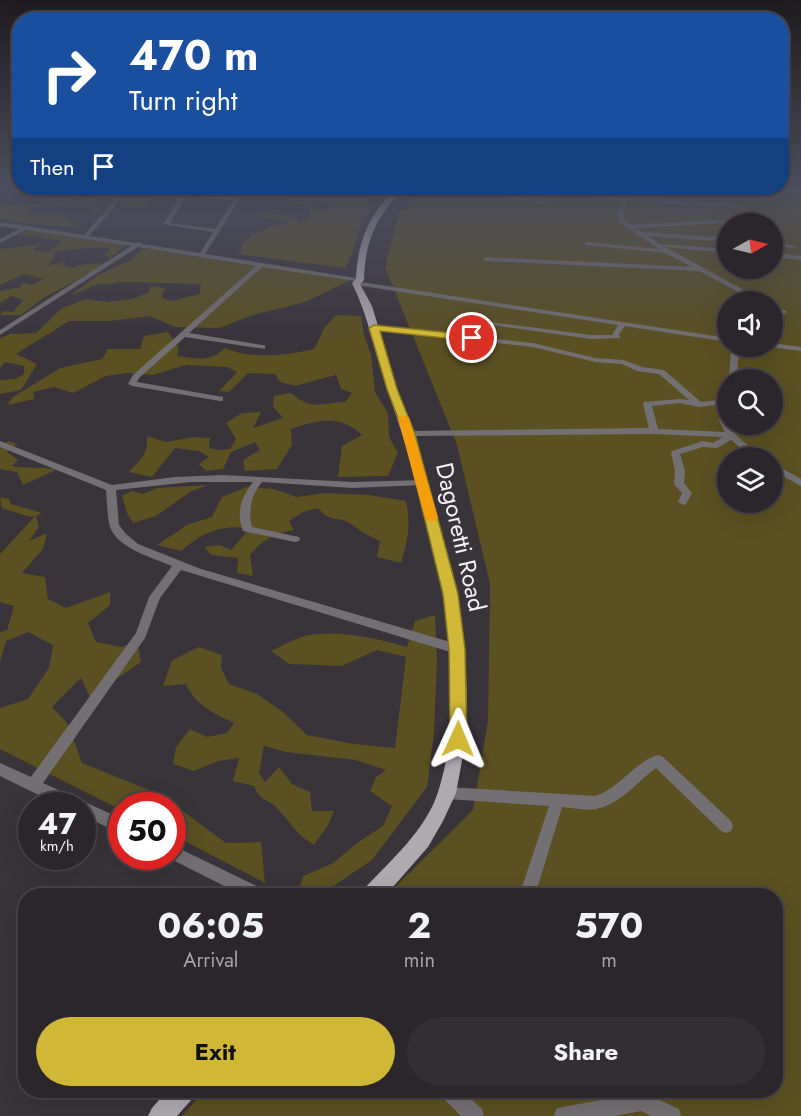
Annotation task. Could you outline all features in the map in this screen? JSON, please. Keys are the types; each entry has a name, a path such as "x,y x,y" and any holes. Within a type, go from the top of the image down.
{"main road":[{"path":"358,282 366,239"},
{"name":"Dagoretti Road","path":"358,282 368,306 392,389 410,434 451,594 457,649 458,739 447,793 421,841 378,888"},
{"path":"160,1116 177,1098"}],"street":[{"path":"106,239 358,282 717,338"},
{"path":"201,256 212,239"},
{"path":"649,239 666,251 742,291"},
{"path":"0,333 139,244"},
{"path":"587,244 666,251"},
{"path":"658,244 717,250"},
{"path":"783,245 793,246"},
{"path":"783,256 801,258"},
{"path":"486,259 699,268"},
{"path":"220,399 132,384 136,377 260,265"},
{"path":"464,319 591,338 598,335 611,338 617,336 615,334 623,324"},
{"path":"374,328 533,345 595,360 623,362 640,369 661,372 699,405"},
{"path":"183,334 262,347"},
{"path":"783,347 801,349"},
{"path":"654,432 647,404 680,401 699,405 717,403"},
{"path":"410,434 654,432 717,434"},
{"path":"683,502 687,493 679,484 680,471 675,453 703,444 714,446 733,435 744,447"},
{"path":"0,444 111,488 187,478 391,486 422,482"},
{"path":"783,472 801,483"},
{"path":"259,480 249,491 243,512 247,529 295,539"},
{"path":"111,488 114,525 134,546 197,572 457,649"},
{"path":"33,784 141,635 154,597 179,565"},
{"path":"447,793 595,803 607,801 622,791 648,764 658,761 726,826"},
{"path":"0,769 49,792"},
{"path":"530,888 557,802"},
{"path":"186,859 246,888"},
{"path":"456,1098 475,1116"},
{"path":"633,1098 672,1116"},
{"path":"563,1116 641,1102"}],"shaded area":[{"path":"50,239 85,239 126,245 110,258 104,254 111,248 55,252 54,258 47,266 66,261 62,265 73,268 79,265 102,263 97,269 45,297 21,315 0,315 3,311 13,312 23,300 12,296 0,303 0,291 21,287 22,283 31,285 44,279 24,274 0,285 0,249 42,244 32,250 49,252 61,241"},
{"path":"248,239 356,239 345,268 236,254 241,252 241,244"},
{"path":"392,239 717,239 717,279 783,279 783,239 801,239 801,1116 182,1116 198,1098 783,1098 783,888 394,888 473,810 488,721 490,584 457,445 385,267"},
{"path":"143,248 351,280 305,302 253,315 219,328 175,327 150,316 111,321 69,321 16,354 37,364 21,390 0,394 0,380 15,379 24,374 24,366 5,362 0,368 0,338 10,334 36,333 62,308 86,299 107,302 132,299 148,293 151,286 165,288 161,297 171,301 200,294 201,284 119,282 95,285 72,294 98,275 131,260"},
{"path":"336,315 361,316 364,335 371,354 375,392 388,413 389,437 398,453 388,476 338,477 342,446 362,435 345,424 328,421 319,421 291,429 292,445 277,469 245,471 243,460 260,450 255,442 231,452 223,469 206,471 199,464 209,457 199,451 175,448 152,477 129,472 145,452 147,436 166,442 194,437 210,438 209,448 230,449 236,439 226,423 242,413 261,412 253,428 283,418 273,407 274,396 291,393 298,399 316,405 345,402 352,393 341,389 336,375 295,386 280,382 275,374 248,373 229,392 219,391 237,372 227,367 186,365 153,375 128,373 106,376 73,393 54,387 33,392 35,399 7,405 13,397 60,368 102,359 108,349 140,349 144,336 168,332 179,348 177,356 208,358 225,348 257,355 292,353 314,349 325,327"},
{"path":"9,441 17,444 7,452 18,460 12,466 56,470 23,485 17,472 0,469 0,445"},
{"path":"208,485 190,492 156,516 133,523 122,496 132,491 143,494 157,488"},
{"path":"247,487 273,489 297,497 325,493 369,495 406,501 408,532 401,563 377,557 380,541 346,521 327,516 318,508 303,512 289,521 294,530 275,535 264,541 250,555 253,576 237,573 238,558 211,555 204,547 220,545 231,550 250,528 239,527 212,531 181,551 157,545 187,525 212,517 222,497"},
{"path":"0,497 9,499 11,504 42,514 30,517 2,508"},
{"path":"36,515 39,527 29,541 47,533 43,549 22,573 45,577 48,599 66,608 110,592 110,605 88,623 96,642 122,647 137,641 141,662 90,697 81,678 52,707 68,724 82,763 154,792 108,792 108,803 96,797 96,792 85,792 0,749 0,708 28,699 49,668 53,645 28,632 6,641 0,662 0,632 7,630 14,606 0,602 0,554"},
{"path":"435,615 437,659 434,733 427,787 372,860 335,885 324,888 299,888 303,876 333,863 383,826 392,806 370,791 376,777 386,770 355,760 286,752 264,746 259,773 265,782 279,767 292,784 310,792 312,811 334,811 328,825 314,845 297,832 273,805 262,798 254,786 233,781 239,758 218,761 194,771 173,764 176,747 190,729 207,737 227,733 234,723 200,703 186,684 163,686 172,660 199,647 222,655 221,668 229,684 257,694 283,712 307,735 354,744 395,748 406,657 377,650 342,666 289,664 271,651 305,636 318,634 343,634 407,647 415,621"},
{"path":"186,813 226,843 261,842 265,883 186,842"}],"slow traffic":[{"path":"403,418 410,434 431,518"}],"route":[{"path":"458,739 457,649 451,594 410,434 392,389 374,328 472,338"}]}
